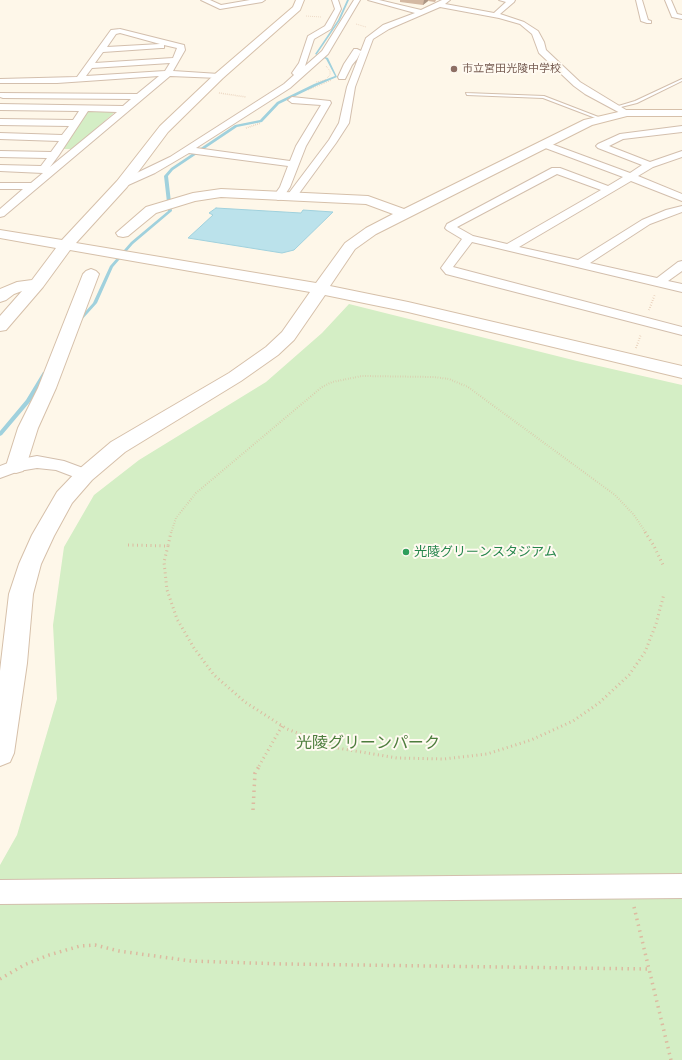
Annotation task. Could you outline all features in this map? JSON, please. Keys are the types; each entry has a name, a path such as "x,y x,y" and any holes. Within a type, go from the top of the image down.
{"street":[{"path":"204,0 220,6 262,0"},
{"path":"0,326 37,284 66,245 122,184 164,129 219,76 297,8 300,0"},
{"path":"150,171 169,154 182,145 278,88 295,75 303,63 311,38 328,27 338,9 335,2 336,0"},
{"path":"122,184 150,171 186,150 287,86 325,52 356,0"},
{"path":"371,0 421,12"},
{"path":"285,197 333,141 344,123 351,87 370,38 375,33 421,12 439,6 448,0"},
{"path":"495,15 512,1 502,0"},
{"path":"639,0 646,21 649,22"},
{"path":"668,1 674,16 682,17"},
{"path":"439,6 513,19 529,28 535,33 540,42 542,51 577,84 588,92 622,110"},
{"path":"0,214 124,109 136,97 168,73 181,50 180,47 174,45 120,31 114,32 90,66 82,81"},
{"path":"101,50 174,45"},
{"path":"342,77 348,64 353,59 358,49 367,45"},
{"path":"90,66 175,60"},
{"path":"0,85 13,83 82,81 168,73 219,76"},
{"path":"0,81 13,83"},
{"path":"82,81 128,84"},
{"path":"1,97 13,83"},
{"path":"136,97 143,85"},
{"path":"1,97 136,97"},
{"path":"285,197 285,187 301,146 327,103 292,100"},
{"path":"0,107 124,109"},
{"path":"32,186 84,109"},
{"path":"0,753 14,663 21,594 30,564 43,536 64,498 85,475 99,462 124,444 256,365 288,336 350,246 371,231 403,213 588,122 622,110 682,113"},
{"path":"0,122 75,123"},
{"path":"650,165 601,146 620,137 682,129"},
{"path":"0,136 65,138"},
{"path":"543,144 663,188 682,198"},
{"path":"186,150 294,164"},
{"path":"0,154 54,155"},
{"path":"509,248 650,165 682,154"},
{"path":"664,159 676,164"},
{"path":"0,168 44,169"},
{"path":"609,190 556,170 451,226 451,228 469,238 682,288"},
{"path":"0,186 32,186"},
{"path":"123,233 151,210 194,197 221,193 368,200 403,213"},
{"path":"580,264 646,222 670,212 682,209"},
{"path":"0,234 321,289 408,307 682,372"},
{"path":"469,238 449,264 448,268 450,271 682,331"},
{"path":"659,282 682,265"},
{"path":"8,469 47,388 91,274"},
{"path":"0,297 8,291 23,285 37,284"},
{"path":"8,469 37,462 58,465 85,475"},
{"path":"0,892 682,886"}],"lane":[{"path":"622,110 682,80"},
{"path":"467,94 544,97 599,118"}],"path":[{"path":"290,14 333,18"},
{"path":"318,58 330,71 330,75 325,80"},
{"path":"316,82 325,80 330,81"},
{"path":"203,92 235,95 258,100"},
{"path":"663,564 641,525 634,515 615,495 468,387 449,379 434,377 353,376 332,382 322,387 196,493 176,518 172,527 164,562 167,590 178,619 194,648 214,675 245,702 282,726 337,748 397,758 444,759 486,754 531,740 573,721 599,703 629,675 645,652 656,624 664,594"},
{"path":"128,545 168,546"},
{"path":"253,810 256,773 282,726"},
{"path":"628,886 671,1060"},
{"path":"0,979 24,965 49,955 80,946 95,945 119,951 190,961 284,964 649,969"}],"green space":[{"path":"88,111 116,111 73,149 62,149"},
{"name":"光陵グリーンパーク","path":"349,304 577,361 682,385 682,1060 0,1060 0,865 17,835 57,699 53,625 64,547 94,495 139,460 266,382 322,333"}],"water":[{"path":"216,208 301,213 303,210 333,212 294,250 282,253 188,238 213,215 209,213"}],"waterway":[{"path":"78,322 95,303 111,267 132,243 170,211 166,176 172,169 236,126 261,121 278,103 336,76 327,59 316,54 339,20 348,0"},
{"path":"0,434 28,401 45,373"}],"place":[{"name":"市立宮田光陵中学校","path":"454,69"},
{"name":"光陵グリーンスタジアム","path":"406,552"}]}
